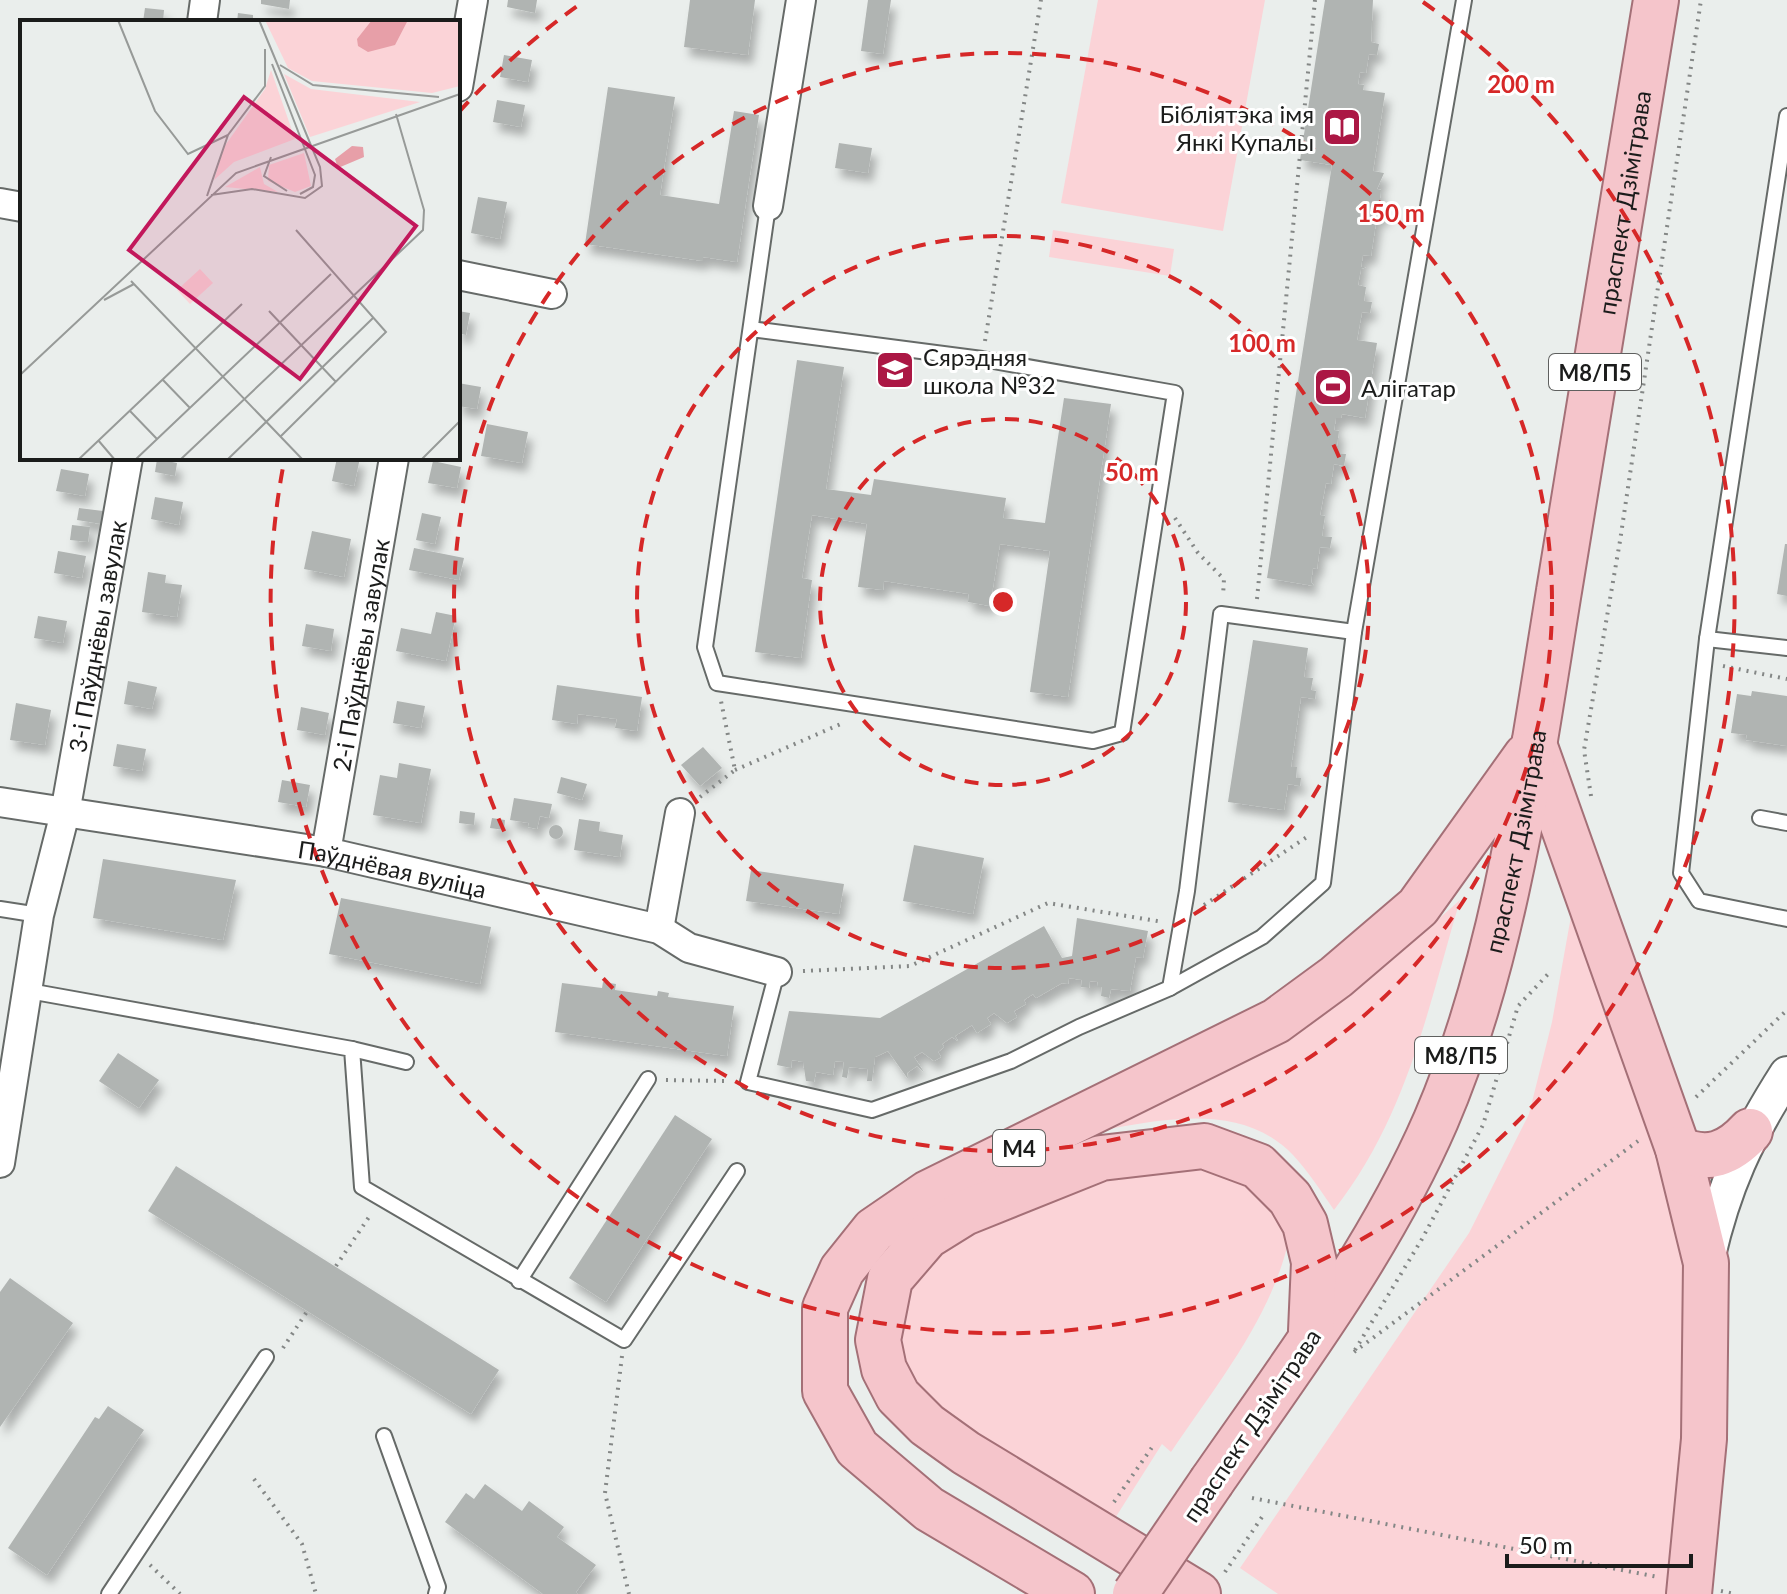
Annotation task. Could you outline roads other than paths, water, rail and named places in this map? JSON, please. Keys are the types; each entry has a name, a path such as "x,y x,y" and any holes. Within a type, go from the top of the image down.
{"main road":[{"name":"праспект Дзімітрава","path":"1135,1594 1311,1338 1397,1197 1435,1121 1463,1049 1499,915 1534,744 1656,0"},
{"path":"1534,744 1574,848 1672,1135 1706,1263 1704,1439 1689,1588"},
{"name":"М4","path":"1072,1594 929,1509 857,1448 825,1391 825,1308 842,1270 874,1230 928,1193 1276,1021 1336,977 1418,907 1534,744"},
{"path":"1672,1135 1690,1154 1715,1155 1737,1145 1750,1131"},
{"name":"М4","path":"1212,1583 966,1453 927,1425 898,1396 884,1369 878,1340 890,1279 927,1236 964,1213 1101,1158 1204,1146 1258,1166 1290,1198 1305,1224 1315,1279 1311,1338"}],"street":[{"path":"202,20 205,0"},
{"path":"460,75 473,0"},
{"path":"768,206 801,0"},
{"path":"0,203 20,207"},
{"path":"460,275 552,294"},
{"name":"3-і Паўднёвы завулак","path":"0,1163 39,915 65,813 128,460"},
{"name":"2-і Паўднёвы завулак","path":"326,852 394,460"},
{"name":"Паўднёвая вуліца","path":"0,802 326,852 659,929 689,948 777,972"},
{"path":"659,929 680,813"},
{"path":"1706,1263 1721,1199 1750,1131 1787,1074"}],"lane":[{"path":"777,972 748,1082 872,1110 1011,1061 1079,1027 1170,988 1262,937 1323,883 1354,632 1464,0"},
{"path":"1787,116 1707,639 1681,873 1699,901 1787,919"},
{"path":"751,329 982,359 1175,393 1122,733 1093,741 717,683 705,647 768,206"},
{"path":"1170,988 1221,614 1354,632"},
{"path":"1707,639 1787,648"},
{"path":"1760,818 1787,823"},
{"path":"0,909 39,915"},
{"path":"29,991 352,1049 406,1062"},
{"path":"352,1049 362,1187 624,1340 737,1171"},
{"path":"519,1281 648,1079"},
{"path":"109,1594 266,1357"},
{"path":"384,1436 438,1587 436,1594"}],"place":[{"name":"Бібліятэка імя Янкі Купалы","path":"1342,127"},
{"name":"Сярэдняя школа №32","path":"895,370"},
{"name":"Алігатар","path":"1333,387"}]}
